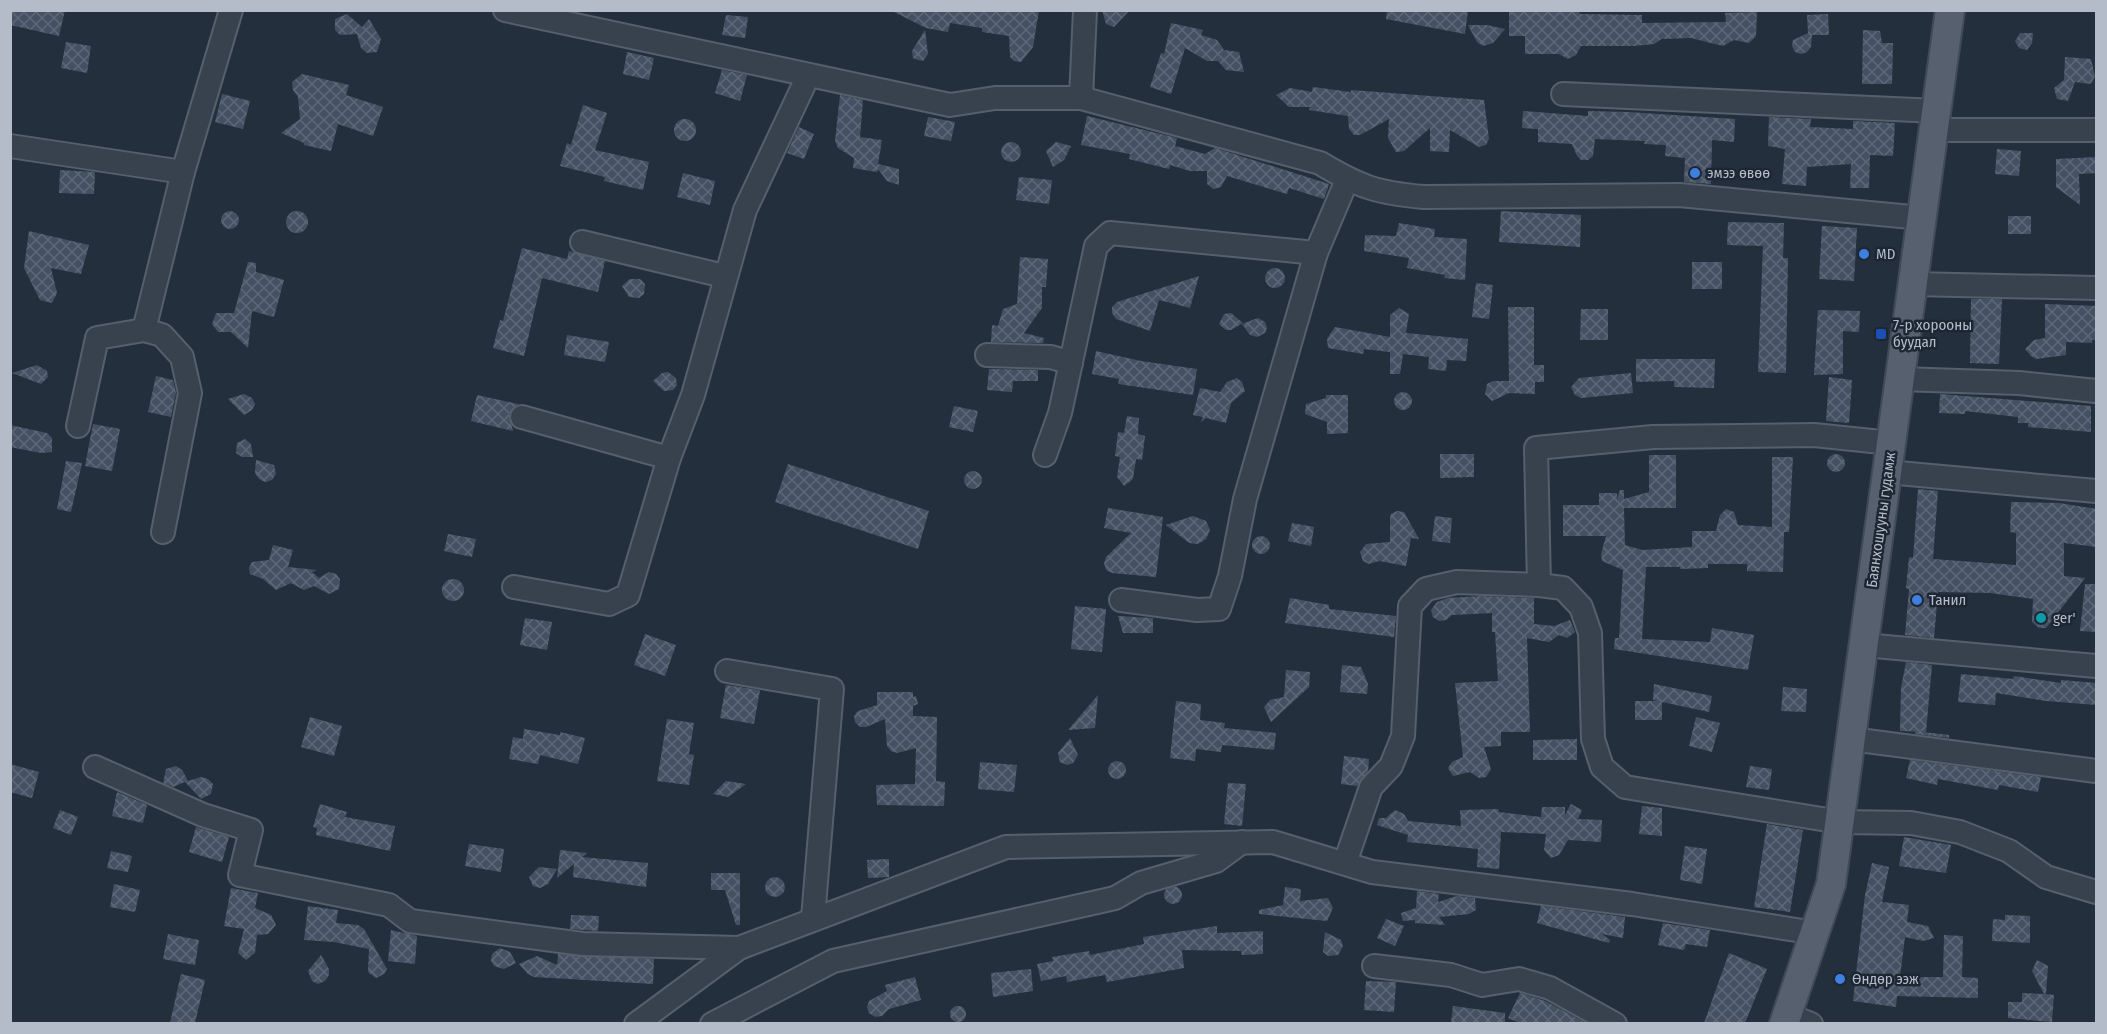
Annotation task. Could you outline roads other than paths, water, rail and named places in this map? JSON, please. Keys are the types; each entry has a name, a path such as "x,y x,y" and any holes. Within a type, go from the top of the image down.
{"main road":[{"name":"Баянхошууны гудамж","path":"1795,1021 1815,933 1831,884 1950,10"}],"street":[{"path":"144,330 183,172 231,10"},
{"path":"505,10 950,105 995,98 1082,98 1320,163 1347,180 1383,194 1424,197 1680,195 1922,218"},
{"path":"1082,98 1084,10"},
{"path":"514,587 609,604 628,595 669,458 693,395 724,276 745,210 808,76"},
{"path":"1563,94 1935,121 2097,130"},
{"path":"10,146 183,172"},
{"path":"1121,600 1197,610 1219,609 1230,576 1245,499 1316,252 1347,180"},
{"path":"1045,455 1060,414 1096,246 1110,232 1316,252"},
{"path":"582,242 724,276"},
{"path":"1913,284 2097,288"},
{"path":"78,426 97,338 144,330 162,335 182,357 190,393 163,532"},
{"path":"987,355 1051,357 1071,363"},
{"path":"1900,379 2019,383 2097,392"},
{"path":"522,417 669,458"},
{"path":"1539,585 1536,448 1653,437 1814,435 1891,442"},
{"path":"1887,472 2097,491"},
{"path":"1345,863 1371,787 1391,765 1403,736 1410,606 1426,589 1457,582 1539,585 1563,588 1581,607 1590,633 1593,739 1602,767 1625,787 1840,822 1911,823 1960,832 2009,851 2046,877 2097,892"},
{"path":"1864,645 2097,666"},
{"path":"727,671 832,689 813,918"},
{"path":"1851,739 2097,771"},
{"path":"95,767 203,815 251,830 240,875 389,905 411,921 583,944 739,948"},
{"path":"636,1023 739,948 813,918 1006,847 1274,842 1372,872 1632,904 1815,933"},
{"path":"712,1023 833,961 1115,898 1141,883 1216,861 1242,843"},
{"path":"1374,966 1451,975 1482,985 1519,979 1550,988 1615,1023"}],"place":[{"name":"эмээ өвөө","path":"1695,173"},
{"name":"MD","path":"1864,254"},
{"name":"7-р хорооны буудал","path":"1881,334"},
{"name":"Танил","path":"1917,600"},
{"name":"ger'","path":"2041,618"},
{"name":"Өндөр ээж","path":"1840,979"}]}
